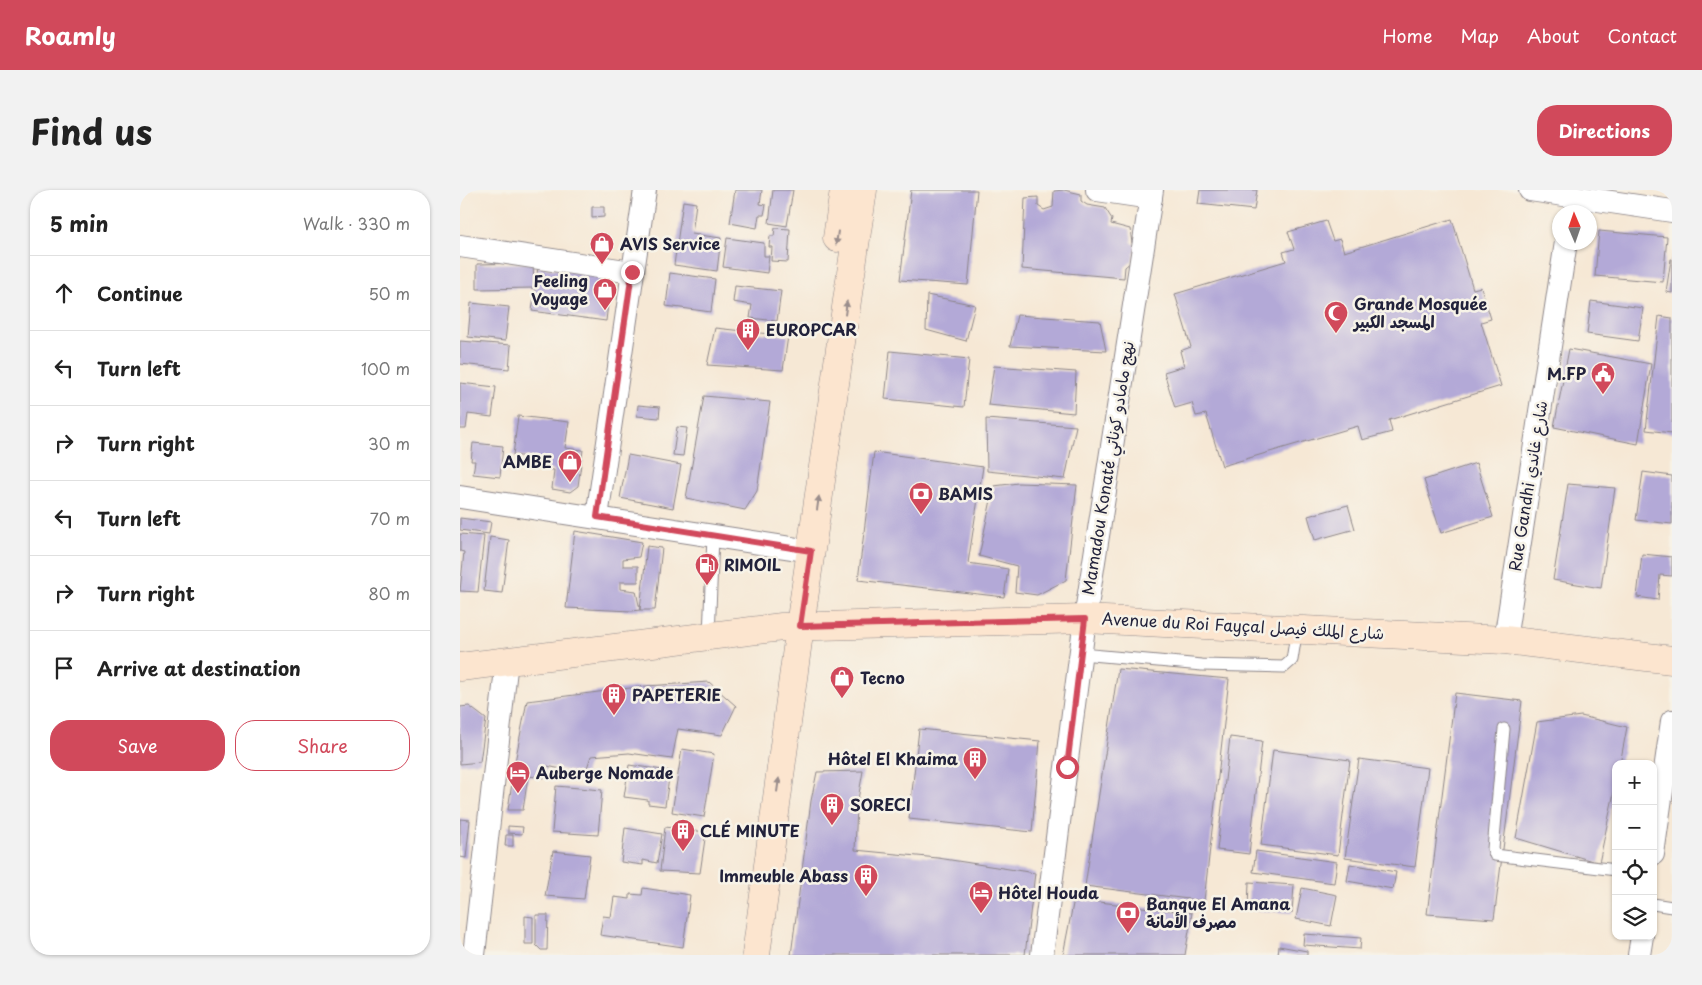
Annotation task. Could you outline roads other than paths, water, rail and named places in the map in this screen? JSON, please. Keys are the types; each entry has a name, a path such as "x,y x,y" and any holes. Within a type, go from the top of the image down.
{"street":[{"path":"597,517 645,190"},
{"path":"802,550 844,190"},
{"path":"738,955 802,550 863,190"},
{"path":"1097,190 1151,194"},
{"path":"1530,190 1572,200 1672,211"},
{"name":"Mamadou Konaté نهج مامادو كوناتي","path":"1042,955 1085,619 1151,194"},
{"path":"460,246 632,272"},
{"name":"Rue Gandhi شارع غاندي","path":"1505,640 1565,250"},
{"path":"460,497 802,550"},
{"name":"Avenue du Roi Fayçal شارع الملك فيصل","path":"460,668 507,660 791,626 1085,619 1297,628 1505,640 1672,660"},
{"path":"756,955 791,626"},
{"path":"474,955 507,660"},
{"path":"1654,850 1672,721"},
{"path":"1639,955 1641,940"}],"lane":[{"path":"709,636 712,536"},
{"path":"1081,654 1202,665 1284,667 1292,660 1297,628"},
{"path":"1504,729 1493,849 1495,855 1612,870"},
{"path":"1657,905 1672,907"}],"place":[{"name":"AVIS Service","path":"602,265"},
{"name":"Feeling Voyage","path":"605,311"},
{"name":"Grande Mosquée المسجد الكبير","path":"1336,334"},
{"name":"EUROPCAR","path":"748,351"},
{"name":"M.FP","path":"1603,395"},
{"name":"AMBE","path":"570,483"},
{"name":"BAMIS","path":"921,515"},
{"name":"RIMOIL","path":"707,586"},
{"name":"Tecno","path":"842,699"},
{"name":"PAPETERIE","path":"614,716"},
{"name":"Hôtel El Khaima","path":"975,780"},
{"name":"Auberge Nomade","path":"518,794"},
{"name":"SORECI","path":"832,826"},
{"name":"CLÉ MINUTE","path":"683,852"},
{"name":"Immeuble Abass","path":"866,897"},
{"name":"Hôtel Houda","path":"981,914"},
{"name":"Banque El Amana مصرف الأمانة","path":"1128,934"}]}
